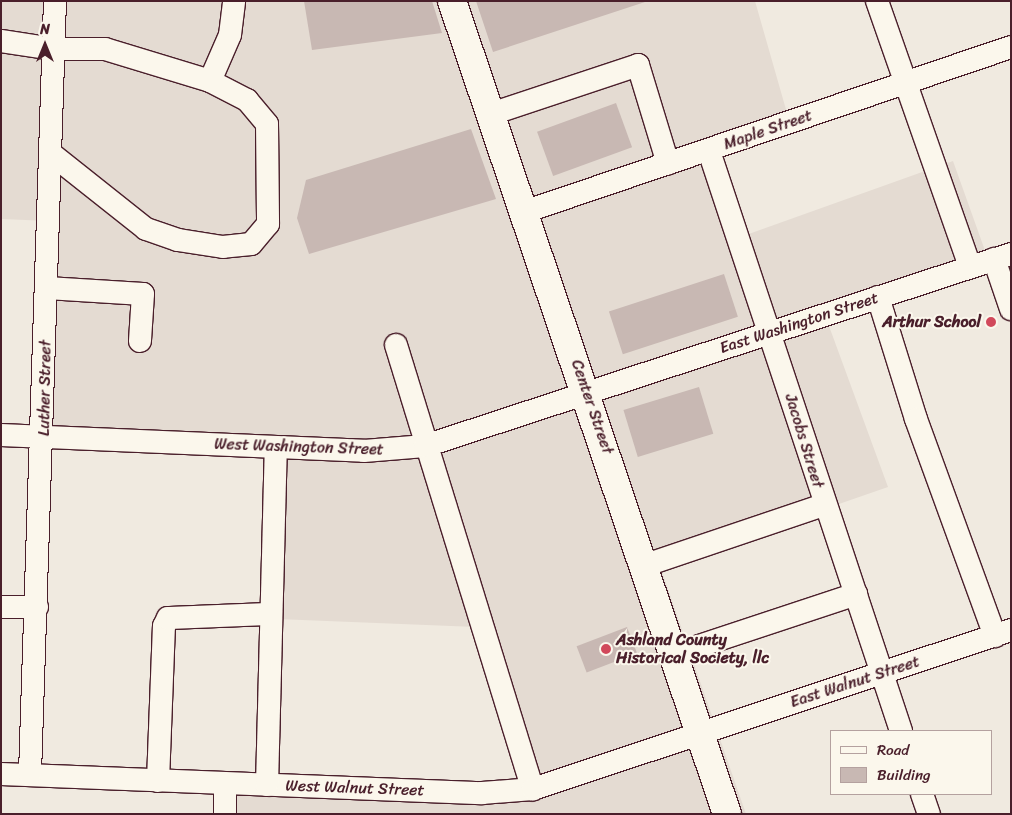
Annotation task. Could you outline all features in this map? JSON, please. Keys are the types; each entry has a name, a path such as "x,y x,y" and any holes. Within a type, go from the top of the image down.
{"main road":[{"name":"Center Street","path":"452,1 646,565 727,814"}],"street":[{"name":"Luther Street","path":"30,774 44,436 55,1"},
{"path":"210,82 230,35 234,1"},
{"path":"877,1 904,84 970,267"},
{"path":"1,41 54,49 105,49 210,82 257,107 267,124 268,224 251,244 204,245 146,229 50,153"},
{"name":"Maple Street","path":"524,212 709,151 1011,47"},
{"path":"491,114 638,65 668,164"},
{"name":"Jacobs Street","path":"709,151 771,332 824,505 856,594 901,730"},
{"path":"1002,257 1011,309"},
{"name":"East Washington Street","path":"587,392 1002,257"},
{"path":"47,288 143,294 140,342"},
{"path":"878,297 916,419 1003,633"},
{"path":"396,345 413,388 425,446 533,789"},
{"name":"West Washington Street","path":"1,435 364,452 425,446 587,392"},
{"path":"267,785 269,614 276,447"},
{"path":"646,565 824,505"},
{"path":"675,654 856,594"},
{"path":"1,607 37,607"},
{"path":"158,780 168,618 269,614"},
{"name":"East Walnut Street","path":"700,734 1003,633"},
{"name":"West Walnut Street","path":"1,774 482,793 533,789 700,734"},
{"path":"225,814 226,784"},
{"path":"922,795 929,814"}],"shaded area":[{"path":"1,1 755,1 793,134 720,156 746,235 953,161 993,273 829,326 888,487 660,566 746,814 221,814 222,779 530,793 476,627 277,619 280,450 46,441 50,221 1,219"}],"building":[{"path":"304,1 432,1 442,33 312,50"},
{"path":"476,1 645,1 645,2 493,52"},
{"path":"616,103 632,147 553,176 537,132"},
{"path":"471,129 496,199 309,254 297,218 306,180"},
{"path":"724,274 738,317 623,354 609,311"},
{"path":"699,387 713,434 638,457 623,410"},
{"name":"Ashland County Historical Society, llc","path":"627,627 637,653 587,672 577,646"}],"place":[{"name":"Arthur School","path":"991,322"},
{"name":"Ashland County Historical Society, llc","path":"606,649"}]}
